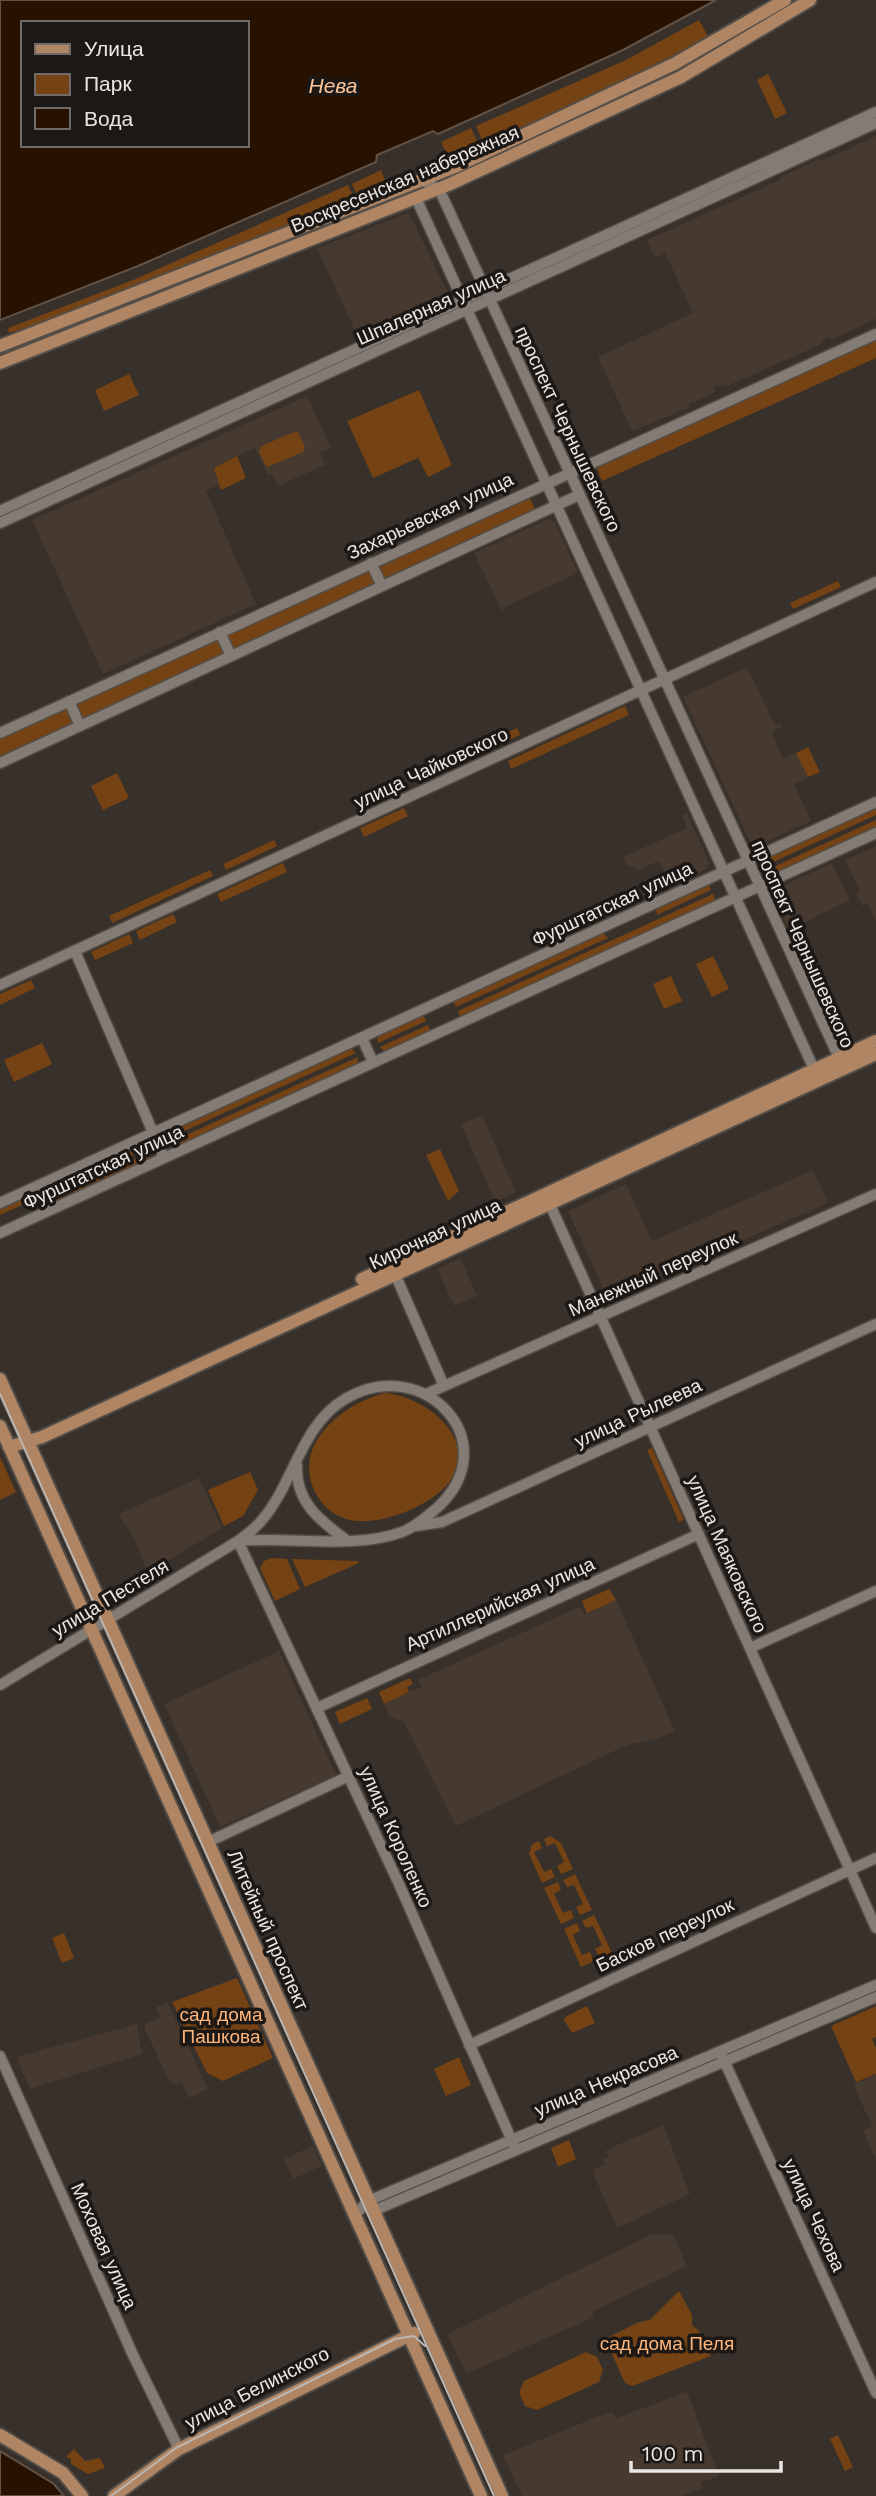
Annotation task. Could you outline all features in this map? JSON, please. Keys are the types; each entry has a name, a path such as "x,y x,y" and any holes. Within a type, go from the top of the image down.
{"main road":[{"name":"Воскресенская набережная","path":"0,346 423,181 674,64 785,0"},
{"name":"Воскресенская набережная","path":"0,363 439,189 681,77 810,0"},
{"name":"Кирочная улица","path":"9,1447 395,1274 876,1041"},
{"name":"Кирочная улица","path":"27,1439 547,1199 876,1054"},
{"name":"Литейный проспект","path":"0,1380 502,2496"},
{"name":"Литейный проспект","path":"0,1426 481,2496"},
{"name":"улица Белинского","path":"114,2496 180,2449 425,2327"},
{"path":"0,2435 62,2473 82,2496"}],"street":[{"name":"Шпалерная улица","path":"0,523 876,112"},
{"name":"Шпалерная улица","path":"488,295 876,123"},
{"path":"423,181 439,189"},
{"name":"проспект Чернышевского","path":"439,189 839,1058 831,1074 814,1069"},
{"path":"416,198 814,1069"},
{"name":"Шпалерная улица","path":"0,511 465,306"},
{"name":"Захарьевская улица","path":"0,733 569,471 876,334"},
{"path":"0,763 579,495"},
{"path":"371,563 382,586"},
{"name":"улица Чайковского","path":"0,985 876,582"},
{"path":"220,632 231,656"},
{"path":"69,701 80,726"},
{"name":"Фурштатская улица","path":"0,1203 876,802"},
{"name":"Фурштатская улица","path":"0,1233 876,833"},
{"path":"75,951 164,1158"},
{"path":"362,1038 373,1062"},
{"name":"Манежный переулок","path":"426,1394 876,1194"},
{"name":"улица Маяковского","path":"547,1199 876,1928"},
{"path":"395,1274 444,1387"},
{"name":"улица Рылеева","path":"414,1527 442,1522 876,1324"},
{"path":"238,1541 346,1540 386,1537 414,1527 449,1496 457,1485 464,1462 463,1440 457,1426 449,1414 426,1394 401,1385 384,1384 355,1393 321,1418 298,1461 297,1478 310,1509 346,1540"},
{"name":"улица Пестеля","path":"0,1685 238,1541 262,1520 298,1461"},
{"name":"Артиллерийская улица","path":"317,1708 699,1534"},
{"name":"улица Короленко","path":"238,1541 349,1776 514,2145"},
{"path":"750,1648 876,1591"},
{"path":"208,1842 349,1776"},
{"name":"Басков переулок","path":"469,2045 876,1858"},
{"name":"улица Некрасова","path":"354,2216 371,2206 722,2056 876,1985"},
{"name":"улица Некрасова","path":"722,2056 876,1997"},
{"name":"Моховая улица","path":"0,2056 133,2356 180,2449"},
{"name":"улица Чехова","path":"722,2056 876,2393"}],"shaded area":[{"path":"876,136 876,319 831,340 829,337 821,340 822,344 725,387 724,384 714,388 715,392 689,404 690,407 632,431 598,357 693,313 665,253 655,258 647,240 778,181 819,159 824,160"},
{"path":"409,213 449,295 358,337 317,248"},
{"path":"307,396 331,448 320,453 325,465 278,486 272,474 268,476 255,448 237,456 246,478 221,490 218,485 206,491 256,604 103,674 32,520"},
{"path":"548,519 554,521 578,573 505,607 502,611 474,553"},
{"path":"747,667 775,725 780,723 782,727 773,731 773,736 783,759 796,753 808,777 794,784 811,821 753,848 683,697"},
{"path":"687,813 709,862 708,868 671,886 659,861 638,870 626,864 623,857 687,828 682,816"},
{"path":"876,846 876,922 868,903 862,906 856,893 860,891 845,860"},
{"path":"832,863 850,900 789,930 771,891"},
{"path":"482,1115 516,1192 495,1202 461,1124"},
{"path":"813,1170 828,1203 608,1299 568,1211 626,1184 652,1241"},
{"path":"461,1258 477,1296 454,1306 437,1269"},
{"path":"199,1478 222,1528 148,1573 133,1536 118,1514"},
{"path":"616,1600 675,1731 660,1738 627,1745 456,1826 404,1722 389,1716 384,1704 421,1687 418,1680 570,1611 580,1607 584,1614"},
{"path":"279,1651 336,1775 220,1827 164,1704"},
{"path":"168,2003 208,2089 189,2098 182,2082 175,2085 168,2079 145,2029 145,2024 160,2017 156,2007"},
{"path":"137,2024 142,2054 30,2089 16,2057"},
{"path":"876,2074 876,2159 863,2131 872,2126 853,2084"},
{"path":"663,2125 690,2194 617,2228 592,2170 605,2164 603,2160 609,2157 606,2150"},
{"path":"313,2146 322,2166 293,2179 284,2159"},
{"path":"673,2234 687,2266 592,2312 594,2317 466,2374 447,2334 650,2235"},
{"path":"687,2392 719,2476 701,2483 703,2488 682,2496 522,2496 503,2455 594,2418 613,2412 616,2418"}],"green space":[{"path":"699,20 709,38 485,147 476,126 626,60"},
{"path":"768,74 787,113 775,119 757,80"},
{"path":"471,128 479,145 473,148 471,145 452,154 453,157 449,159 441,142"},
{"path":"381,170 387,184 383,186 381,182 362,190 363,193 357,196 352,184"},
{"path":"348,185 355,201 57,319 9,333 8,328 133,280"},
{"path":"876,340 876,358 602,481 595,464"},
{"path":"129,374 139,395 104,411 95,390"},
{"path":"419,390 452,465 428,477 418,458 373,478 347,421"},
{"path":"297,431 305,446 303,452 267,467 259,452 261,446"},
{"path":"237,456 246,478 221,490 214,468"},
{"path":"529,496 535,509 0,758 0,738"},
{"path":"838,581 841,587 793,609 790,603"},
{"path":"625,706 629,715 511,769 508,761"},
{"path":"517,728 520,735 468,759 466,752"},
{"path":"808,747 820,772 808,777 796,753"},
{"path":"117,773 129,798 103,810 91,786"},
{"path":"876,806 876,815 769,864 765,857"},
{"path":"404,808 408,816 364,837 360,828"},
{"path":"876,820 876,828 774,875 771,868"},
{"path":"274,840 277,846 226,870 223,864"},
{"path":"283,863 287,872 221,902 217,894"},
{"path":"210,870 213,876 112,923 109,916"},
{"path":"708,883 711,890 657,915 656,907"},
{"path":"713,894 716,901 461,1018 458,1011"},
{"path":"173,914 177,922 140,940 136,931"},
{"path":"602,932 608,938 456,1007 453,1000"},
{"path":"129,934 133,943 95,960 91,952"},
{"path":"713,956 729,989 712,997 696,964"},
{"path":"671,976 682,1001 664,1009 653,984"},
{"path":"31,980 35,988 0,1005 0,994"},
{"path":"423,1014 426,1021 378,1043 377,1035"},
{"path":"428,1025 431,1032 385,1052 380,1047"},
{"path":"42,1043 52,1064 14,1082 4,1060"},
{"path":"350,1047 356,1053 171,1137 168,1130"},
{"path":"358,1057 358,1065 176,1148 173,1141"},
{"path":"143,1142 146,1149 0,1215 0,1207"},
{"path":"440,1149 459,1191 448,1201 426,1155"},
{"path":"148,1153 151,1160 40,1211 36,1204"},
{"path":"385,1393 415,1401 442,1420 452,1433 458,1462 452,1478 433,1498 385,1518 354,1521 333,1513 320,1500 309,1474 310,1458 316,1442 339,1416 369,1398"},
{"path":"652,1448 684,1520 679,1522 647,1450"},
{"path":"0,1457 16,1492 0,1500"},
{"path":"250,1472 258,1490 243,1516 224,1526 208,1490"},
{"path":"272,1558 287,1559 300,1589 275,1601 260,1568 264,1561"},
{"path":"292,1559 358,1561 359,1563 305,1587"},
{"path":"609,1589 616,1600 587,1613 582,1601"},
{"path":"410,1678 413,1684 407,1687 409,1692 384,1704 379,1692"},
{"path":"367,1698 372,1709 340,1724 335,1712"},
{"path":"550,1836 561,1843 573,1869 561,1874 557,1866 564,1862 555,1843 547,1846 544,1839"},
{"path":"539,1841 542,1848 534,1852 544,1872 551,1869 555,1877 542,1883 529,1854 532,1844"},
{"path":"575,1874 592,1910 580,1915 576,1907 583,1904 574,1885 567,1887 563,1880"},
{"path":"558,1882 561,1890 554,1894 563,1913 571,1910 574,1918 561,1924 544,1888"},
{"path":"594,1915 612,1953 600,1958 595,1949 602,1945 593,1926 586,1928 582,1921"},
{"path":"577,1923 580,1931 573,1935 582,1955 590,1952 594,1961 581,1967 564,1929"},
{"path":"64,1933 74,1958 62,1963 52,1938"},
{"name":"сад дома Пашкова","path":"237,1978 273,2058 223,2081 207,2073 172,2002"},
{"path":"587,2006 595,2023 572,2033 564,2020 565,2017"},
{"path":"876,2006 876,2037 872,2039 876,2048 876,2074 856,2082 831,2026"},
{"path":"459,2057 471,2085 446,2096 434,2069"},
{"path":"569,2140 576,2159 558,2167 551,2148"},
{"name":"сад дома Пеля","path":"679,2291 692,2315 692,2325 699,2331 711,2356 632,2386 625,2383 605,2339 639,2322 650,2320"},
{"name":"сад дома Пеля","path":"586,2352 597,2357 603,2370 599,2382 537,2410 525,2406 519,2392 524,2381"},
{"path":"838,2435 853,2467 845,2471 830,2439"},
{"path":"74,2449 85,2461 100,2458 105,2468 88,2474 71,2464 71,2459 66,2457"}],"water":[{"name":"Нева","path":"0,0 716,0 623,50 438,134 433,131 377,155 376,162 138,266 0,320"},
{"path":"0,2451 54,2484 64,2496 0,2496"}],"tram line":[{"path":"0,1394 494,2496"},
{"path":"111,2496 176,2448 395,2339 414,2336 425,2346"}]}
